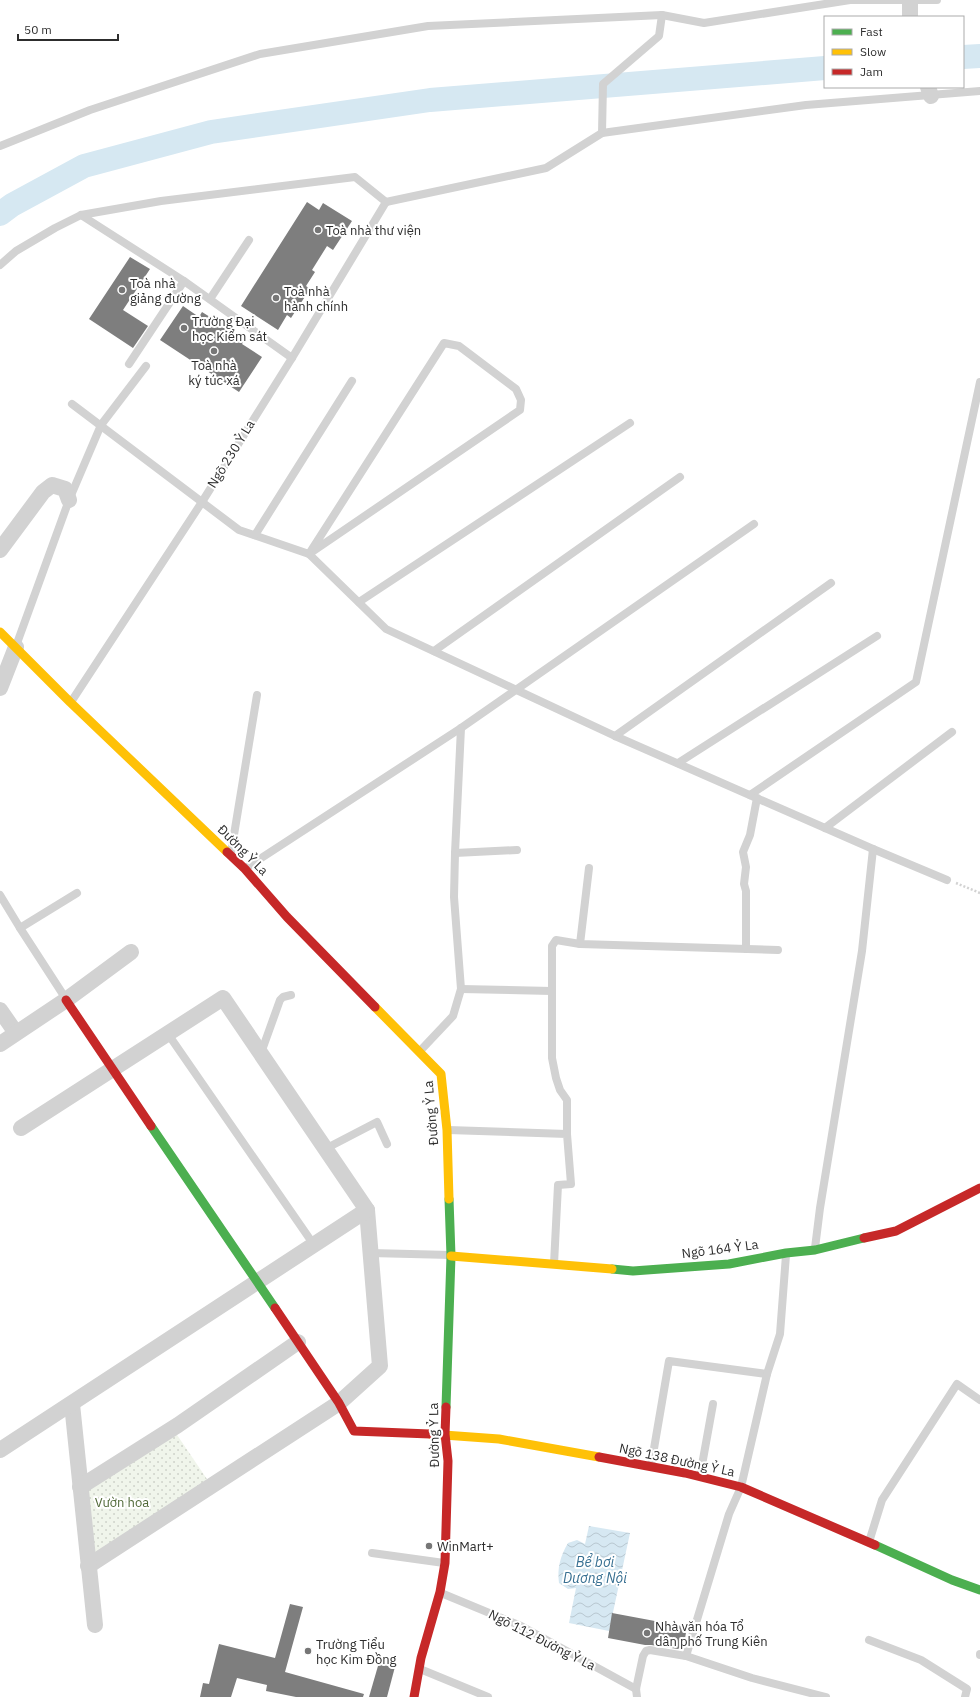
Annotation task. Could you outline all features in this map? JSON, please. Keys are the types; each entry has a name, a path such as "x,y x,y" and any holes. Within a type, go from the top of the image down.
{"street":[{"path":"910,1 910,16"},
{"path":"0,550 42,492 52,485 65,488 69,500"},
{"name":"Đường Ỷ La","path":"0,632 70,702 245,869 287,917 441,1074 447,1130 451,1256 445,1434 448,1462 445,1563 440,1592 419,1669 414,1697"},
{"path":"0,688 16,647"},
{"path":"0,1044 66,1000 131,952"},
{"path":"21,1128 223,998 367,1210 380,1366 339,1403 88,1566"},
{"path":"66,1000 339,1403"},
{"path":"0,1010 16,1034"},
{"name":"Ngõ 164 Ỷ La","path":"451,1256 633,1271 729,1264 786,1253 814,1250 896,1231 980,1188"},
{"path":"0,1450 367,1210"},
{"path":"80,1487 178,1425 298,1342"},
{"name":"Ngõ 138 Đường Ỷ La","path":"339,1403 354,1431 445,1434 499,1439 650,1467 741,1487 869,1542 952,1580 980,1590"},
{"path":"72,1404 95,1624"}],"lane":[{"path":"0,146 90,110 260,54 428,26 662,15 704,23 850,0 932,0"},
{"path":"602,133 603,84 659,36 662,15"},
{"path":"0,265 16,251 55,228 81,215 161,201 355,177 386,202 546,168 602,133 806,105 929,91 980,91"},
{"name":"Ngõ 230 Ỷ La","path":"70,702 202,502 292,358 386,202"},
{"path":"81,215 184,281 292,358"},
{"path":"210,299 249,240"},
{"path":"129,364 184,281"},
{"path":"444,343 458,346 516,389 521,400 520,410 309,554 444,343"},
{"path":"16,647 69,500 101,425 146,366"},
{"path":"255,535 352,381"},
{"path":"746,950 746,891 744,884 746,867 743,852 750,834 754,797 916,682 980,382"},
{"path":"72,404 239,530 309,554 386,629 615,736 947,880"},
{"path":"359,602 630,423"},
{"path":"434,651 680,477"},
{"path":"245,869 461,728 754,524"},
{"path":"615,736 831,583"},
{"path":"678,763 877,636"},
{"path":"231,856 257,695"},
{"path":"419,1051 452,1016 461,989 454,897 461,728"},
{"path":"825,828 952,732"},
{"path":"814,1250 862,951 873,849"},
{"path":"455,853 517,850"},
{"path":"580,944 589,868"},
{"path":"20,928 77,893"},
{"path":"0,895 66,1000"},
{"path":"554,1264 558,1185 571,1184 567,1100 560,1090 552,1058 552,991 554,943 556,940 580,944 778,950"},
{"path":"461,989 552,991"},
{"path":"261,1054 280,1000 291,995"},
{"path":"168,1034 314,1245"},
{"path":"325,1148 377,1122 387,1144"},
{"path":"447,1130 568,1134"},
{"path":"370,1253 451,1256"},
{"path":"686,1656 729,1514 741,1487 767,1374 780,1334 786,1253"},
{"path":"650,1467 670,1361 767,1374"},
{"path":"869,1542 882,1500 957,1384 980,1400"},
{"path":"700,1477 713,1404"},
{"path":"372,1553 445,1563"},
{"name":"Ngõ 112 Đường Ỷ La","path":"440,1592 521,1626 636,1693"},
{"path":"870,1640 921,1660 967,1689 965,1697"},
{"path":"636,1693 643,1656 646,1651 650,1650 686,1656 752,1678 826,1697"},
{"path":"419,1669 488,1697"}],"path":[{"path":"947,880 980,893"}],"green space":[{"name":"Vườn hoa","path":"173,1429 211,1485 89,1564 81,1487"}],"water":[{"name":"Bể bơi Dương Nội","path":"589,1526 630,1533 609,1631 569,1623 576,1588 568,1589 559,1583 558,1572 565,1548 568,1543 577,1540 585,1544"}],"building":[{"path":"307,202 319,210 323,203 352,221 333,250 327,246 312,270 315,272 306,286 310,289 291,318 287,315 278,330 241,306"},
{"name":"Toà nhà giảng đường","path":"130,257 150,269 123,310 148,326 133,348 89,319"},
{"name":"Toà nhà ký túc xá","path":"183,306 199,317 202,312 245,339 242,344 262,357 239,392 160,340"},
{"path":"290,1604 303,1607 285,1672 364,1694 363,1697 296,1697 266,1691 267,1685 237,1678 231,1697 200,1697 203,1683 209,1684 219,1644 275,1658"},
{"name":"Nhà văn hóa Tổ dân phố Trung Kiên","path":"612,1613 687,1627 684,1644 678,1649 608,1638"},
{"path":"380,1659 396,1663 387,1697 369,1697"}],"waterway":[{"path":"964,57 980,56"},
{"path":"0,214 12,205 84,166 211,132 430,100 824,68"}],"traffic: fast":[{"path":"151,1126 275,1308"},
{"path":"446,1407 451,1256 449,1199"},
{"path":"612,1269 633,1271 729,1264 786,1253 815,1250 864,1238"},
{"path":"875,1545 952,1580 980,1590"}],"traffic: slow":[{"path":"0,632 70,702 227,852"},
{"path":"375,1007 441,1074 447,1130 449,1199"},
{"path":"451,1256 612,1269"},
{"path":"430,1434 499,1439 599,1457"}],"traffic: jam":[{"path":"227,852 245,869 287,917 375,1007"},
{"path":"66,1000 151,1126"},
{"path":"864,1238 896,1231 980,1188"},
{"path":"275,1308 339,1403 354,1431 430,1434"},
{"path":"414,1697 421,1658 440,1592 445,1563 448,1461 445,1434 446,1407"},
{"path":"599,1457 685,1473 741,1487 875,1545"}],"place":[{"name":"Toà nhà thư viện","path":"318,230"},
{"name":"Toà nhà giảng đường","path":"122,290"},
{"name":"Toà nhà hành chính","path":"276,298"},
{"name":"Trường Đại học Kiểm sát","path":"184,328"},
{"name":"Toà nhà ký túc xá","path":"214,351"},
{"name":"WinMart+","path":"429,1546"},
{"name":"Nhà văn hóa Tổ dân phố Trung Kiên","path":"647,1633"},
{"name":"Trường Tiểu học Kim Đồng","path":"308,1651"}]}
